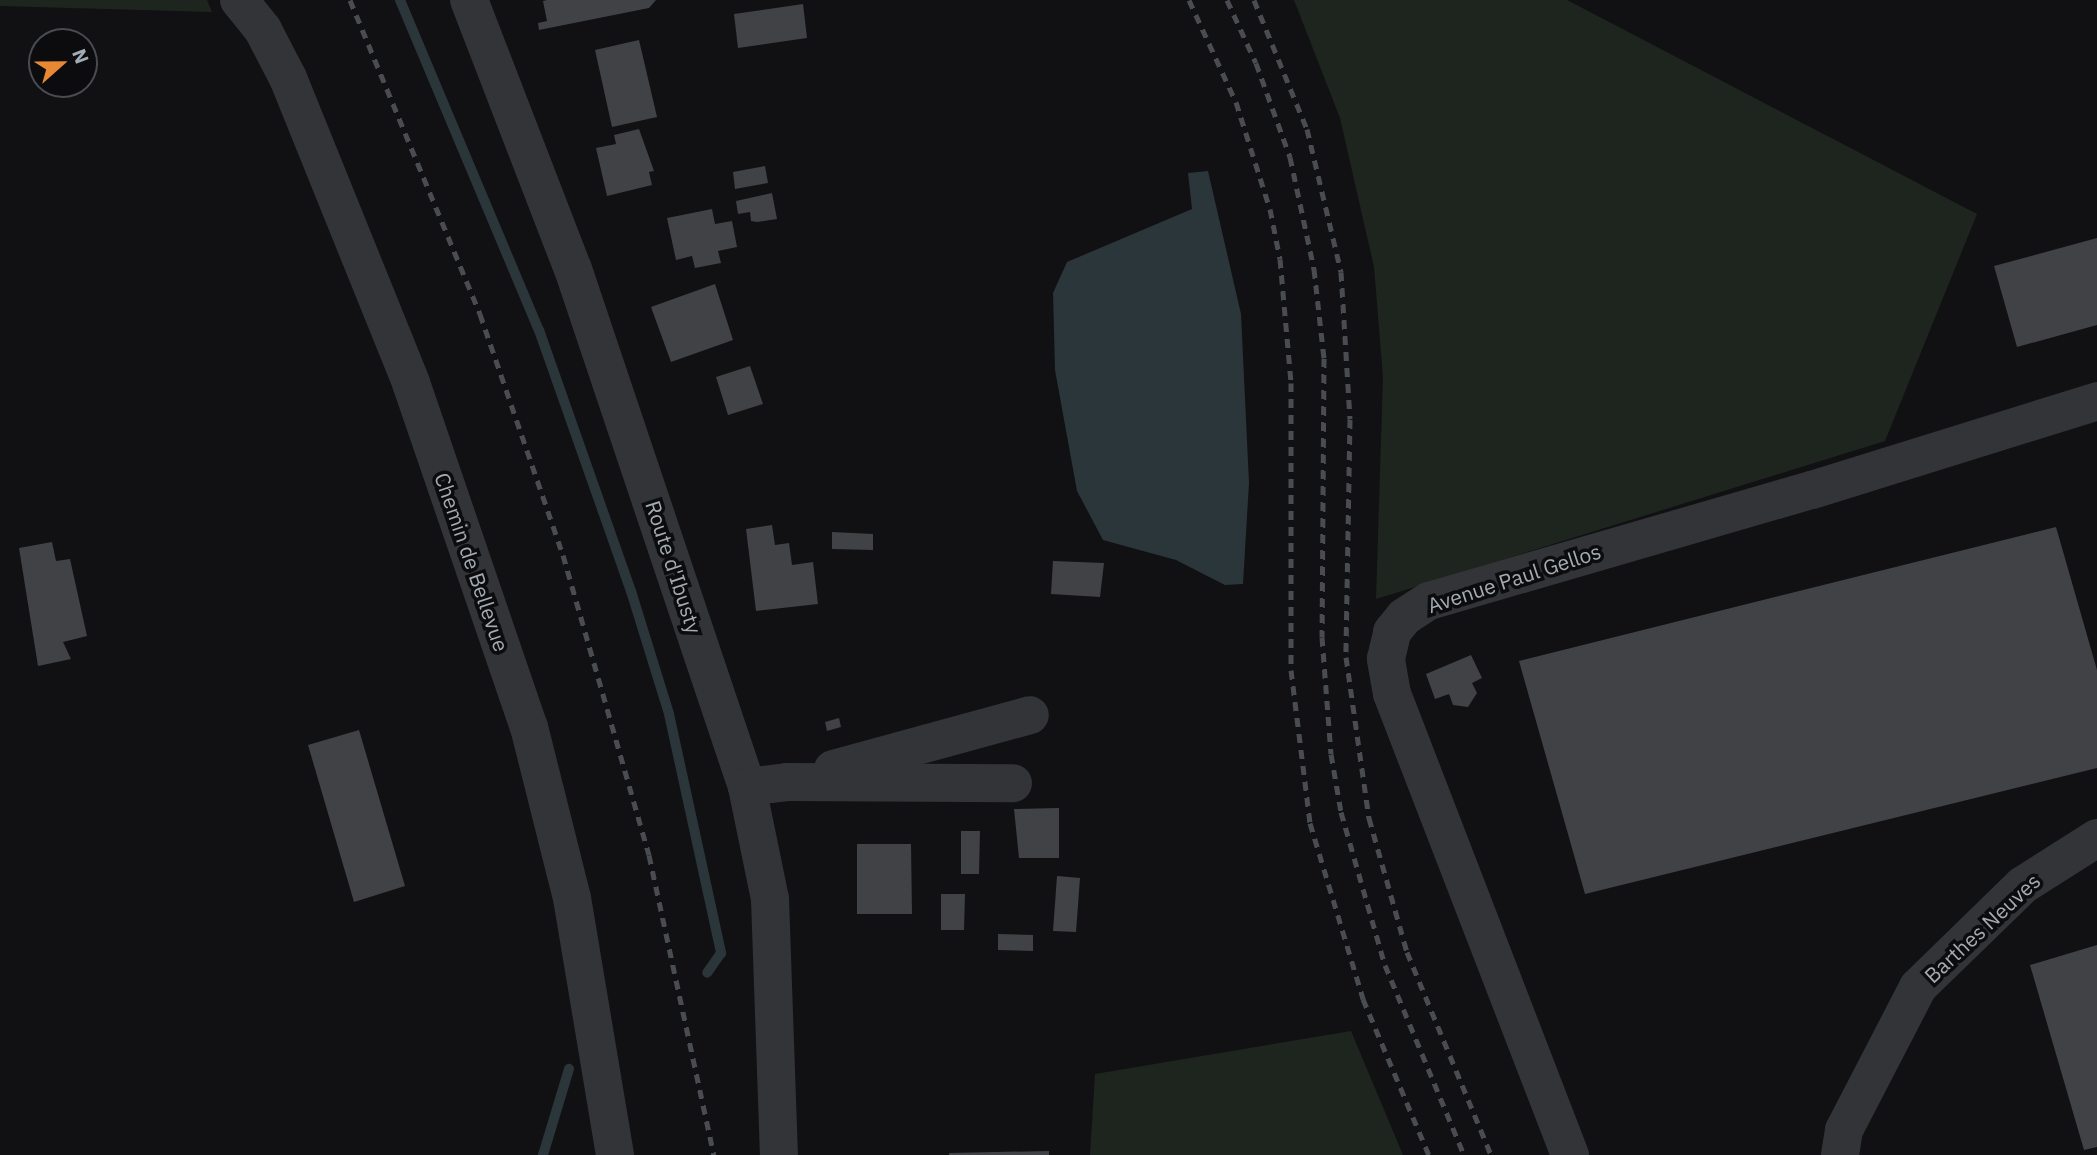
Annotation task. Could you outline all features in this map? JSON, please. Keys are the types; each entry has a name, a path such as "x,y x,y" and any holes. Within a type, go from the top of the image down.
{"street":[{"name":"Chemin de Bellevue","path":"239,0 263,30 288,78 396,345 529,727 572,898 615,1155"},
{"name":"Route d'Ibusty","path":"469,0 578,281 747,788 770,899 779,1155"},
{"name":"Avenue Paul Gellos","path":"1570,1155 1392,694 1386,659 1392,632 1404,617 1429,601 1812,490 2097,401"},
{"path":"747,788 787,782 1030,715"},
{"path":"787,782 1013,783"},
{"name":"Barthes Neuves","path":"1839,1155 1844,1130 1918,987 2023,885 2097,838"}],"shaded area":[{"path":"0,0 207,0 212,12 0,6"},
{"path":"1294,0 1567,0 1977,214 1885,441 1376,599 1383,377 1374,267 1340,118"},
{"path":"1208,171 1241,314 1249,483 1243,584 1225,585 1176,560 1103,540 1077,491 1055,370 1053,293 1067,262 1192,209 1188,173"},
{"path":"1351,1031 1403,1155 1090,1155 1095,1074"}],"building":[{"path":"656,0 649,8 539,30 538,23 547,21 543,1"},
{"path":"803,4 807,38 738,48 734,14"},
{"path":"639,40 657,117 612,127 595,50"},
{"path":"639,129 654,171 649,172 652,185 607,196 596,148 616,144 614,135"},
{"path":"765,166 768,183 735,189 733,172"},
{"path":"772,193 777,219 757,222 751,221 750,212 738,214 736,201"},
{"path":"712,209 715,224 732,221 737,247 718,251 721,263 695,268 692,256 676,260 667,218"},
{"path":"2097,238 2097,325 2017,347 1994,266"},
{"path":"715,284 733,340 671,362 651,307"},
{"path":"750,366 763,404 728,415 716,377"},
{"path":"772,525 775,545 789,543 792,565 813,562 818,604 756,611 746,529"},
{"path":"2056,527 2097,670 2097,768 1585,894 1519,661"},
{"path":"832,532 873,534 873,550 832,549"},
{"path":"52,542 56,561 70,559 87,636 63,642 71,659 38,666 19,548"},
{"path":"1053,561 1104,563 1100,597 1051,594"},
{"path":"1471,655 1482,678 1472,683 1477,693 1468,707 1453,705 1449,694 1435,699 1426,674"},
{"path":"839,718 841,727 827,731 825,722"},
{"path":"359,730 405,886 354,902 308,745"},
{"path":"1059,808 1059,858 1019,858 1014,809"},
{"path":"961,831 980,831 979,874 961,874"},
{"path":"857,844 911,844 912,914 857,914"},
{"path":"1057,876 1080,878 1076,932 1053,931"},
{"path":"941,894 965,894 964,930 941,930"},
{"path":"998,934 1033,935 1033,951 998,950"},
{"path":"2097,945 2097,1147 2084,1150 2030,965"},
{"path":"1049,1151 1049,1155 949,1155 949,1153"}],"waterway":[{"path":"400,0 539,330 631,591 669,714 721,953 707,973"},
{"path":"543,1155 569,1069"}],"railway":[{"path":"350,0 480,314 563,555 649,855 714,1155"},
{"path":"1189,0 1236,102 1270,209 1280,259 1291,383 1291,670 1310,823 1363,999 1429,1155"},
{"path":"1227,0 1256,63 1290,157 1314,269 1324,358 1322,637 1331,754 1341,812 1385,965 1464,1155"},
{"path":"1254,0 1307,129 1341,272 1350,419 1346,657 1369,818 1407,952 1491,1155"}]}
